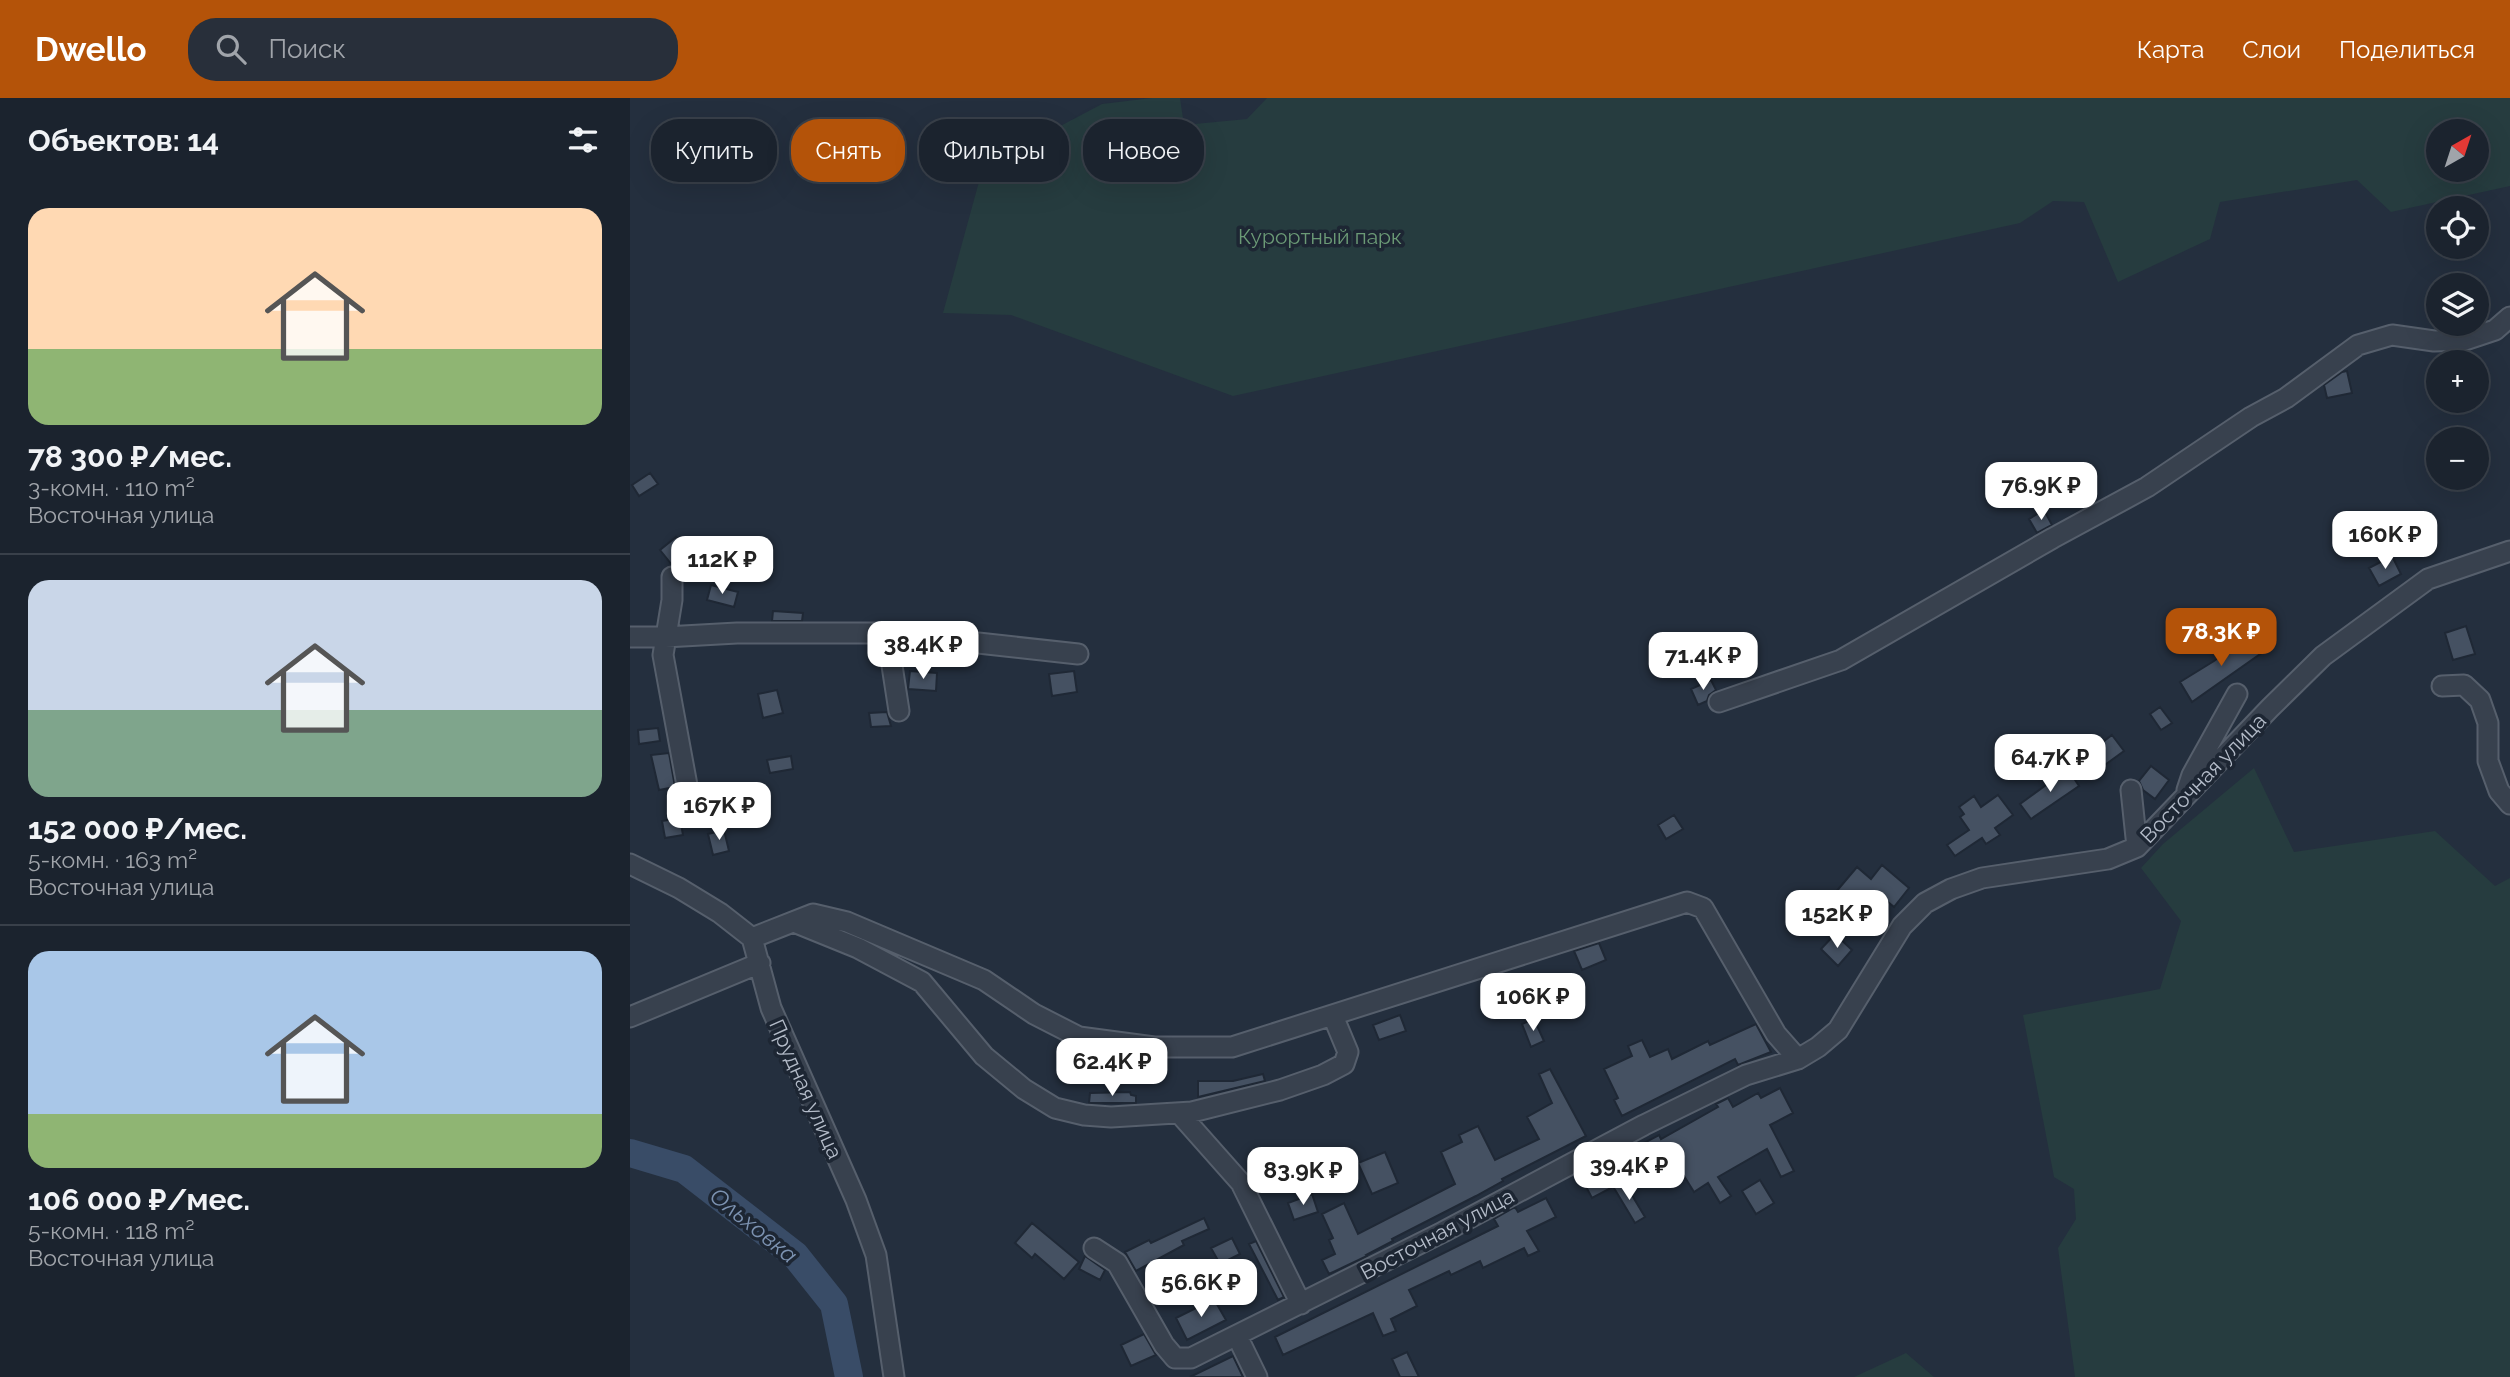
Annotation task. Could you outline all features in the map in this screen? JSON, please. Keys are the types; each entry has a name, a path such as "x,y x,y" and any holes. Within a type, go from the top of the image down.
{"street":[{"path":"1719,702 1841,660 2147,487 2251,416 2286,398 2358,345 2392,335 2434,341 2465,340 2495,330 2510,317"},
{"name":"Восточная улица","path":"1094,1248 1117,1263 1164,1345 1175,1358 1191,1358 1237,1336 1655,1119 1746,1075 1798,1059 1818,1048 1838,1030 1902,926 1925,903 1951,889 1982,878 2108,859 2137,847 2323,656 2428,579 2510,551"},
{"path":"672,577 672,600 663,655 691,807"},
{"path":"630,637 737,633 887,633 1078,654"},
{"path":"887,633 899,710"},
{"path":"2442,686 2464,685 2480,700 2488,723 2488,761 2498,790 2510,804"},
{"path":"2183,801 2192,775 2237,694"},
{"path":"2132,790 2137,847"},
{"path":"630,864 720,912 752,938 813,914 847,922 984,980 1034,1014 1079,1037 1154,1047 1233,1047 1687,902 1703,908 1776,1034 1798,1059"},
{"path":"794,922 859,948 922,982 984,1056 1024,1089 1055,1108 1084,1115 1111,1117 1192,1112 1280,1090 1323,1075 1344,1064 1348,1052 1333,1016"},
{"name":"Прудная улица","path":"752,938 771,1008 856,1200 876,1255 894,1377"},
{"path":"630,1017 760,963"},
{"path":"1179,1113 1241,1183 1301,1304"},
{"path":"1237,1336 1257,1377"}],"green space":[{"name":"Курортный парк","path":"1152,98 1180,98 1183,119 1083,119 1083,182 1204,182 1204,123 1247,119 1267,98 2510,98 2510,186 2464,196 2426,196 2426,204 2391,212 2357,180 2220,202 2210,239 2118,282 2084,202 2053,201 2020,223 1233,396 1011,315 943,313 979,182 1069,182 1069,121 1102,104"},
{"path":"2254,768 2294,852 2435,831 2495,886 2510,878 2510,1377 2075,1377 2058,1248 2076,1219 2074,1189 2054,1177 2023,1015 2160,989 2181,921 2141,868 2163,844"},
{"path":"1906,1353 1934,1377 1854,1377"}],"building":[{"path":"2347,371 2352,393 2327,398 2324,385"},
{"path":"650,473 658,484 639,496 632,485"},
{"path":"2044,510 2052,525 2037,533 2029,519"},
{"path":"676,537 691,557 679,567 672,565 660,550"},
{"path":"2392,556 2401,574 2379,586 2369,568"},
{"path":"711,585 738,592 734,607 707,600"},
{"path":"773,611 803,613 802,621 772,621"},
{"path":"2466,626 2475,654 2453,660 2445,633"},
{"path":"2250,634 2263,652 2192,702 2180,682"},
{"path":"910,671 937,673 936,691 908,689"},
{"path":"1074,671 1077,692 1052,696 1049,674"},
{"path":"1711,680 1716,690 1709,695 1707,701 1698,705 1691,689"},
{"path":"777,690 783,713 763,718 758,694"},
{"path":"2160,707 2172,723 2161,730 2150,714"},
{"path":"887,712 891,726 871,727 869,713"},
{"path":"658,728 660,741 639,744 638,730"},
{"path":"2112,735 2124,751 2098,770 2087,754"},
{"path":"669,753 675,787 659,790 651,755"},
{"path":"791,756 793,769 770,773 767,760"},
{"path":"2151,766 2169,780 2155,799 2143,790 2139,781"},
{"path":"2068,769 2079,786 2031,819 2020,804"},
{"path":"1998,795 2013,815 1995,828 2000,835 1986,844 1982,838 1955,856 1947,845 1969,830 1960,817 1964,814 1959,807 1974,796 1981,807"},
{"path":"1674,815 1683,829 1666,839 1658,825"},
{"path":"680,818 683,835 665,838 662,821"},
{"path":"724,830 729,851 713,855 708,834"},
{"path":"1882,865 1909,888 1894,907 1876,892 1858,913 1835,893 1857,867 1871,879"},
{"path":"1835,934 1852,950 1838,966 1821,949"},
{"path":"1599,943 1606,960 1582,970 1574,951"},
{"path":"1400,1015 1406,1031 1379,1040 1373,1025"},
{"path":"1534,1019 1544,1041 1531,1047 1522,1024"},
{"path":"1756,1024 1771,1052 1738,1065 1735,1059 1622,1116 1614,1100 1618,1098 1604,1069 1632,1056 1628,1046 1642,1040 1650,1057 1668,1049 1672,1059 1708,1041 1710,1045"},
{"path":"1550,1069 1586,1136 1392,1239 1393,1241 1367,1256 1329,1274 1322,1260 1335,1254 1329,1240 1333,1238 1322,1214 1344,1203 1358,1234 1455,1184 1441,1152 1462,1142 1459,1135 1478,1126 1495,1160 1539,1139 1527,1117 1552,1103 1539,1074"},
{"path":"1263,1074 1265,1081 1198,1097 1198,1081 1233,1081"},
{"path":"1780,1088 1793,1113 1770,1125 1794,1171 1781,1177 1767,1149 1718,1177 1731,1196 1720,1203 1708,1183 1694,1192 1676,1163 1654,1174 1651,1167 1592,1198 1583,1181 1642,1148 1640,1145 1659,1135 1661,1139 1718,1107 1716,1104 1728,1098 1733,1107 1758,1093 1761,1098"},
{"path":"1130,1092 1136,1096 1136,1103 1089,1103 1090,1093"},
{"path":"1385,1152 1398,1183 1372,1194 1358,1163"},
{"path":"1322,1163 1329,1180 1312,1187 1306,1170"},
{"path":"1760,1180 1774,1203 1756,1214 1742,1191"},
{"path":"1624,1182 1645,1217 1635,1223 1614,1188"},
{"path":"1312,1194 1318,1212 1294,1220 1288,1203"},
{"path":"1546,1198 1556,1217 1527,1231 1539,1251 1528,1256 1524,1248 1483,1268 1480,1261 1451,1275 1449,1271 1409,1290 1417,1306 1391,1319 1396,1331 1383,1336 1373,1313 1283,1355 1275,1337 1498,1226 1494,1219 1515,1207 1518,1212"},
{"path":"1204,1218 1209,1229 1182,1241 1184,1245 1136,1271 1125,1252"},
{"path":"1032,1223 1079,1262 1064,1279 1035,1254 1032,1258 1015,1243"},
{"path":"1232,1238 1240,1254 1220,1264 1211,1248"},
{"path":"1256,1241 1284,1297 1278,1300 1249,1244"},
{"path":"1085,1256 1105,1270 1100,1280 1079,1269"},
{"path":"1214,1299 1226,1320 1187,1340 1176,1318"},
{"path":"1144,1334 1156,1355 1131,1366 1121,1345"},
{"path":"1407,1352 1419,1377 1400,1377 1392,1359"},
{"path":"1233,1356 1243,1377 1190,1377"}],"waterway":[{"name":"Ольховка","path":"630,1153 684,1169 795,1255 834,1304 849,1377"}]}
